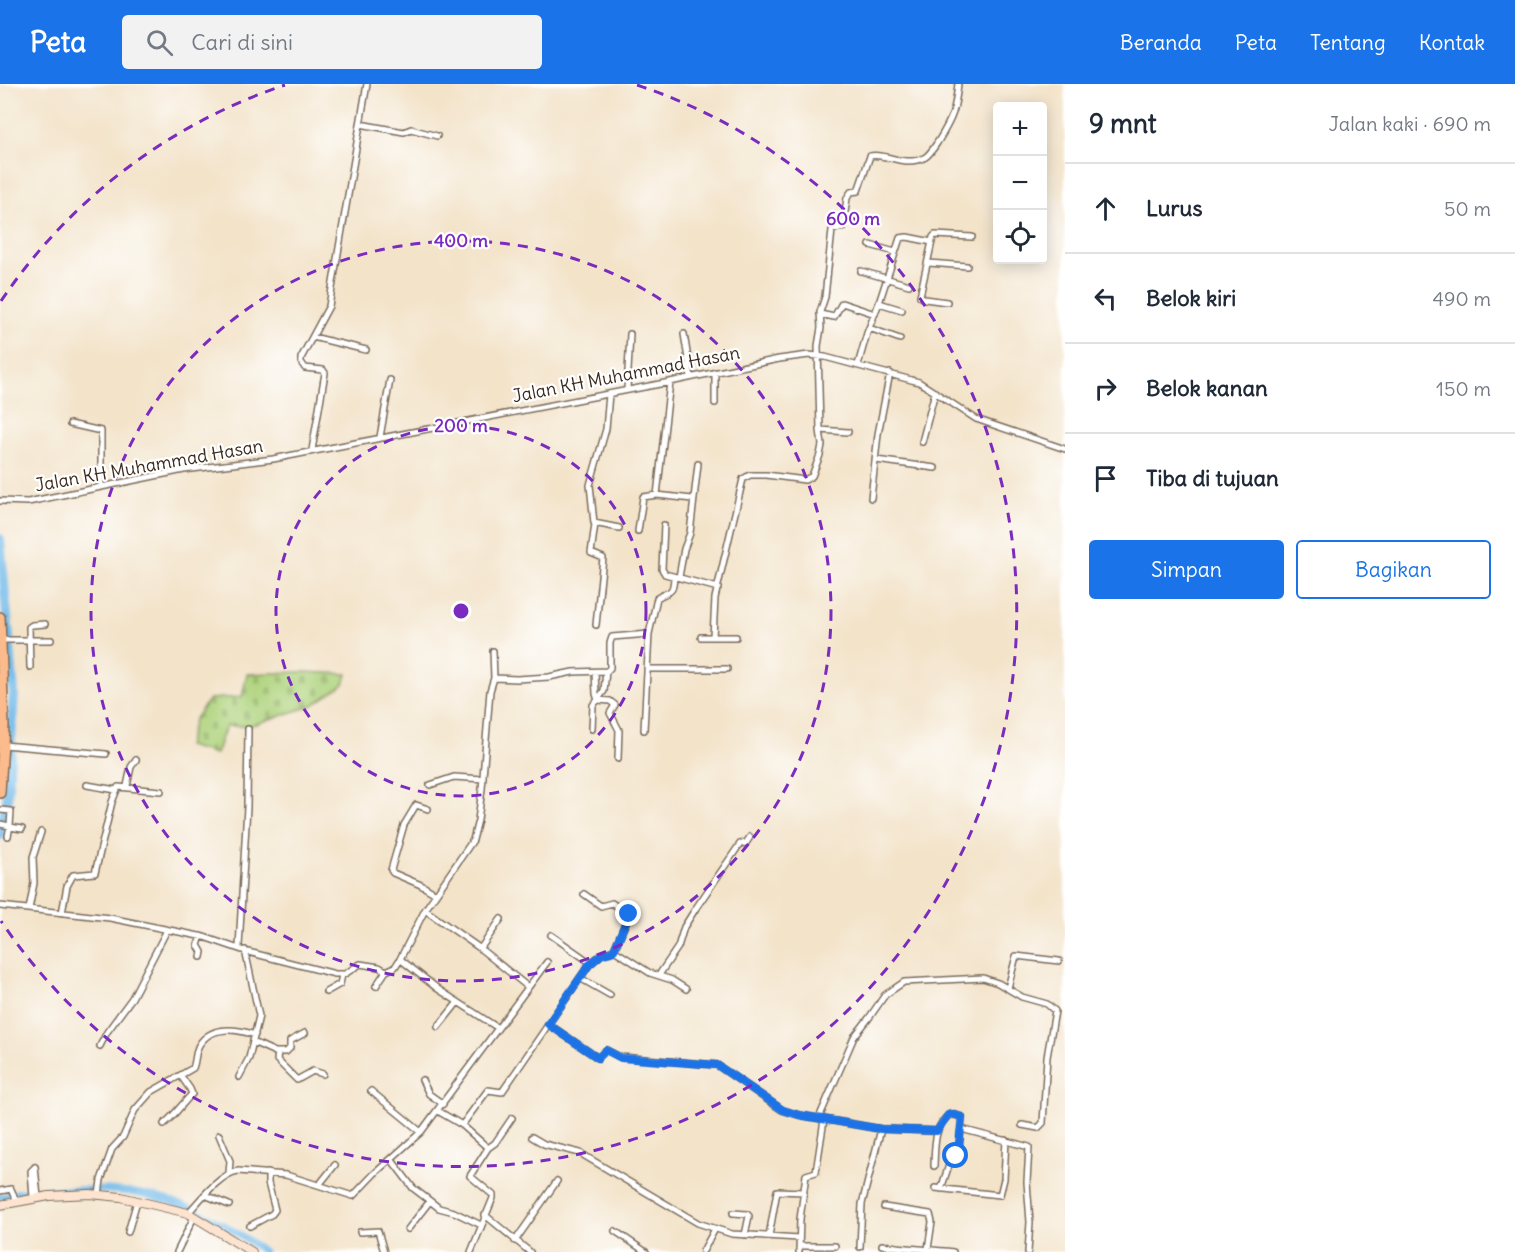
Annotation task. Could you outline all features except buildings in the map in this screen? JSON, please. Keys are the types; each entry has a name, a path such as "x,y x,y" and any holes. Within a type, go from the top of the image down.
{"main road":[{"path":"0,617 5,640 2,678 6,745 0,793"},
{"path":"0,1205 35,1195 99,1193 137,1200 191,1214 252,1252"}],"street":[{"path":"312,450 325,373 323,370 305,368 301,362 329,306 346,196 367,84"},
{"path":"712,637 715,598 743,479 750,475 809,479 822,448 818,346 831,232 833,229 843,227 847,198 851,192 858,191 869,158 874,155 909,161 926,158 929,155 953,117 957,103 958,84"},
{"path":"360,124 404,132 411,129 437,136"},
{"path":"947,302 925,299 920,296 932,242 935,235 972,237"},
{"path":"858,365 898,242 902,237 932,242"},
{"path":"870,245 895,252"},
{"path":"929,263 967,266"},
{"path":"861,271 909,285"},
{"path":"820,314 834,317 842,303 875,314"},
{"path":"879,303 902,310"},
{"path":"869,328 900,339"},
{"path":"627,390 630,334"},
{"path":"684,334 691,377"},
{"path":"313,337 366,350"},
{"name":"Jalan KH Muhammad Hasan","path":"0,501 28,502 184,470 273,459 779,359 818,356 919,382 976,419 1065,449"},
{"path":"715,372 715,403"},
{"path":"871,498 878,434 890,373"},
{"path":"380,437 390,380"},
{"path":"657,495 670,382"},
{"path":"922,442 935,392"},
{"path":"596,625 603,558 591,553 595,524 590,485 605,435 609,394"},
{"path":"70,424 101,431 101,486"},
{"path":"820,430 848,432"},
{"path":"876,460 935,468"},
{"path":"644,730 649,634 657,598 672,590 691,529 692,499 698,464"},
{"path":"639,531 643,497 657,495 692,499"},
{"path":"595,524 619,528"},
{"path":"664,525 662,569 665,574 718,588"},
{"path":"30,667 30,626 45,624"},
{"path":"494,678 517,679 573,672 606,671 610,668 612,637 649,634"},
{"path":"701,637 736,637"},
{"path":"5,640 51,640"},
{"path":"376,986 386,971 395,967 425,910 473,840 478,820 490,691 494,678 493,651"},
{"path":"647,669 727,669"},
{"path":"592,729 593,705 604,691 606,671"},
{"path":"596,672 598,699"},
{"path":"598,699 610,701 615,705 609,713 619,730 618,759"},
{"path":"239,1077 249,1058 259,1016 242,949 248,729"},
{"path":"6,745 106,754"},
{"path":"127,786 131,767 136,760"},
{"path":"430,785 454,777 483,779"},
{"path":"87,785 116,790"},
{"path":"62,913 67,886 73,875 95,873 101,842 118,787 127,786 161,791"},
{"path":"428,809 419,805 412,809 410,818 404,825 391,870 436,894"},
{"path":"0,810 9,810 11,813 8,836"},
{"path":"0,824 22,829"},
{"path":"29,909 34,884 33,855 41,832"},
{"path":"659,975 678,947 684,927 696,908 740,844 746,843 750,837"},
{"path":"462,1125 488,1090 502,1092 591,963 602,954 614,950 629,915 612,903 601,906 584,894"},
{"path":"0,906 110,918 201,936 342,975"},
{"path":"425,910 528,987"},
{"path":"480,949 501,919"},
{"path":"100,1046 107,1032 132,998 166,930"},
{"path":"551,935 591,963"},
{"path":"201,936 198,945 202,952 201,957"},
{"path":"614,950 650,973 672,980 686,989"},
{"path":"1008,988 1016,956 1059,961"},
{"path":"400,959 498,1028"},
{"path":"178,1251 191,1214 202,1197 229,1174 238,1171 286,1175 353,1196 421,1132 547,962"},
{"path":"326,992 340,984 342,975 354,966 363,963 380,967 386,971"},
{"path":"580,978 610,995"},
{"path":"835,1246 799,1249 806,1175 816,1172 821,1119 854,1037 887,992 904,982 983,978 1008,988 1022,997 1047,1004 1055,1011 1047,1057 1043,1123 1038,1128 1022,1125"},
{"path":"438,1027 458,1002"},
{"path":"548,1024 598,1058 606,1050 621,1058 717,1065 783,1110 881,1129 937,1131"},
{"path":"99,1193 100,1180 112,1149 123,1137 135,1110 151,1092 194,1068 199,1045 209,1035 228,1029 278,1052 289,1051 290,1041 305,1033"},
{"path":"278,1052 277,1060 297,1080 313,1071 323,1074"},
{"path":"164,1124 173,1116 181,1103 192,1094 181,1076"},
{"path":"422,1080 429,1094 443,1104"},
{"path":"370,1091 421,1132"},
{"path":"438,1111 462,1125 488,1148"},
{"path":"933,1166 937,1131 946,1117 951,1114 962,1117 958,1155 951,1159 938,1189 1000,1195 1004,1179 1006,1140"},
{"path":"471,1252 481,1224 493,1201 493,1195 471,1176 488,1148 495,1143 512,1118"},
{"path":"962,1128 1026,1145 1030,1151 1027,1182 1030,1222 1028,1252"},
{"path":"860,1247 862,1204 881,1129"},
{"path":"219,1135 230,1161 229,1174"},
{"path":"532,1137 544,1144 580,1153 693,1220 716,1229 732,1234 799,1238"},
{"path":"391,1159 413,1188 439,1208 481,1224"},
{"path":"319,1185 335,1165"},
{"path":"250,1226 275,1210 268,1183 268,1173"},
{"path":"33,1177 35,1195"},
{"path":"515,1240 557,1181"},
{"path":"0,1191 10,1188 15,1200"},
{"path":"769,1236 777,1191 804,1192"},
{"path":"202,1197 229,1205"},
{"path":"128,1232 137,1200"},
{"path":"408,1229 430,1201"},
{"path":"884,1207 930,1214 932,1222 928,1249"},
{"path":"733,1213 749,1216 745,1235"},
{"path":"485,1215 530,1252"},
{"path":"703,1251 716,1229"},
{"path":"360,1232 378,1231 384,1252"},
{"path":"615,1231 646,1252"},
{"path":"882,1245 905,1251 928,1249 953,1252"}],"green space":[{"path":"302,672 347,674 344,684 311,706 249,726 226,726 216,754 187,746 194,720 209,699 242,697 247,674"}],"waterway":[{"path":"0,539 14,693 7,802 0,835"},
{"path":"0,1197 34,1191 94,1190 131,1192 152,1196 211,1218 264,1252"}],"route":[{"path":"629,914 614,950 602,954 589,965 548,1024 598,1058 606,1050 621,1058 717,1065 783,1110 805,1116 881,1129 937,1131 948,1115 960,1116 962,1117 962,1128 956,1156"}]}
